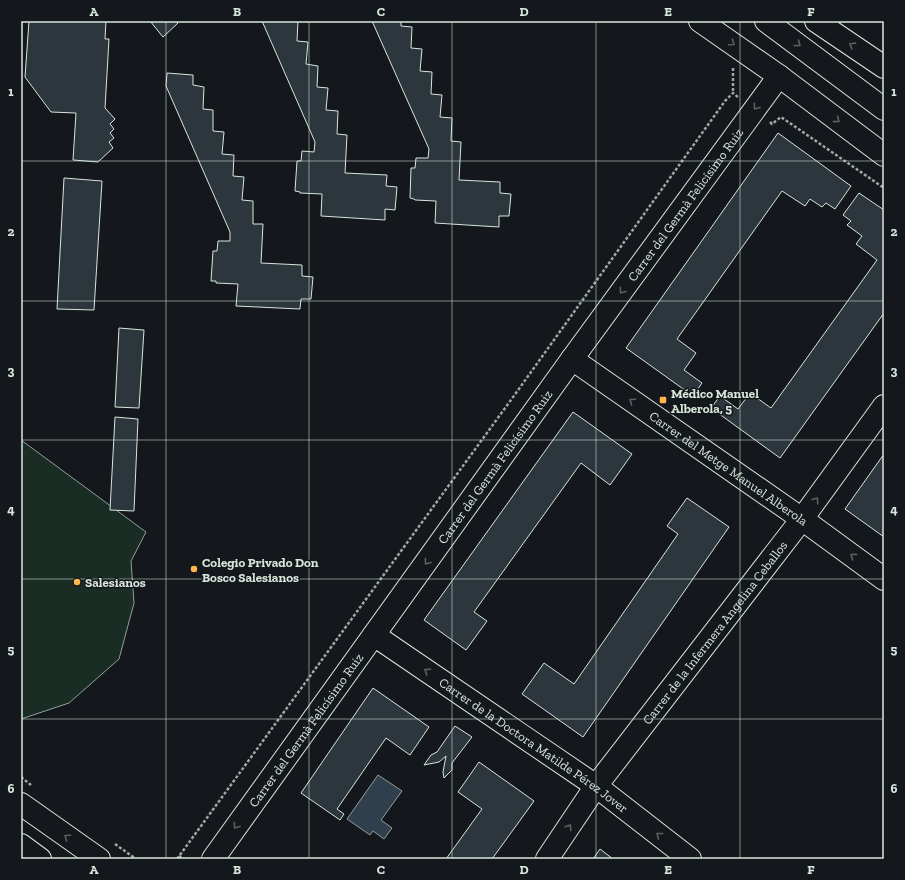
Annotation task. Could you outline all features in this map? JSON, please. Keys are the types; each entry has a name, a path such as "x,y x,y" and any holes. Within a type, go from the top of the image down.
{"street":[{"path":"700,21 779,76 884,155"},
{"path":"766,21 884,109"},
{"path":"816,21 884,67"},
{"name":"Carrer del Germà Felicísimo Ruiz","path":"213,859 572,359 779,76"},
{"name":"Carrer del Metge Manuel Alberola","path":"572,359 802,519 884,579"},
{"name":"Carrer de la Infermera Angelina Ceballos","path":"547,859 596,786 802,519 884,406"},
{"name":"Carrer de la Doctora Matilde Pérez Jover","path":"374,636 596,786 690,859"},
{"path":"21,804 99,859"},
{"path":"21,845 40,859"}],"path":[{"path":"179,856 182,859"}],"green space":[{"name":"Salesianos","path":"21,440 146,532 131,561 134,603 119,659 69,703 21,719"}],"water":[{"path":"378,775 402,791 381,820 392,828 384,839 373,831 370,835 347,819"}],"building":[{"path":"29,21 106,21 105,39 109,39 105,108 115,119 110,124 114,129 110,133 114,138 109,142 113,148 98,162 73,160 76,113 51,112 25,77"},
{"path":"150,21 176,21 178,23 163,37"},
{"path":"262,21 298,21 297,41 308,42 306,64 318,66 317,87 328,88 326,110 338,111 337,134 347,135 345,173 387,175 386,186 397,187 395,210 385,209 385,220 321,216 322,194 300,193 295,191 297,161 301,161 302,151 314,152 315,142"},
{"path":"372,21 401,21 401,26 412,27 411,48 422,49 420,71 432,72 431,94 442,95 440,117 452,118 451,141 461,142 459,180 500,182 500,193 511,194 509,216 499,216 499,227 435,223 436,201 415,200 410,198 411,168 415,168 416,158 428,158 429,149"},
{"path":"167,73 193,75 193,85 204,87 203,109 213,110 213,131 224,132 222,154 234,155 233,176 244,177 242,200 253,201 253,224 263,224 261,263 302,265 302,276 313,277 311,299 301,299 300,309 236,306 238,284 216,283 216,281 211,281 213,251 217,251 218,241 230,241 230,232 166,86"},
{"path":"778,133 851,186 835,209 826,203 822,207 810,199 805,206 782,191 677,339 696,353 684,370 702,383 693,396 626,348"},
{"path":"64,178 102,181 94,310 57,309"},
{"path":"859,193 884,210 884,313 780,458 711,408 720,396 738,409 750,393 771,408 877,260 856,244 862,236 847,225 851,221 843,215"},
{"path":"119,328 144,330 139,408 115,407"},
{"path":"573,412 632,454 610,485 581,463 474,612 487,621 466,650 424,620"},
{"path":"115,417 138,419 134,511 110,510"},
{"path":"884,454 884,537 845,509"},
{"path":"687,498 729,527 583,737 522,694 544,663 574,684 678,534 667,526"},
{"path":"373,688 429,727 410,755 386,738 337,809 344,814 340,820 301,793"},
{"path":"455,726 472,737 452,763 452,770 444,778 443,772 446,756 439,762 424,765 431,755 437,752"},
{"path":"479,762 534,801 492,859 446,859 482,809 458,792"},
{"path":"600,849 613,859 593,859"}],"place":[{"name":"Médico Manuel Alberola, 5","path":"663,400"},
{"name":"Colegio Privado Don Bosco Salesianos","path":"194,569"},
{"name":"Salesianos","path":"77,582"}]}
